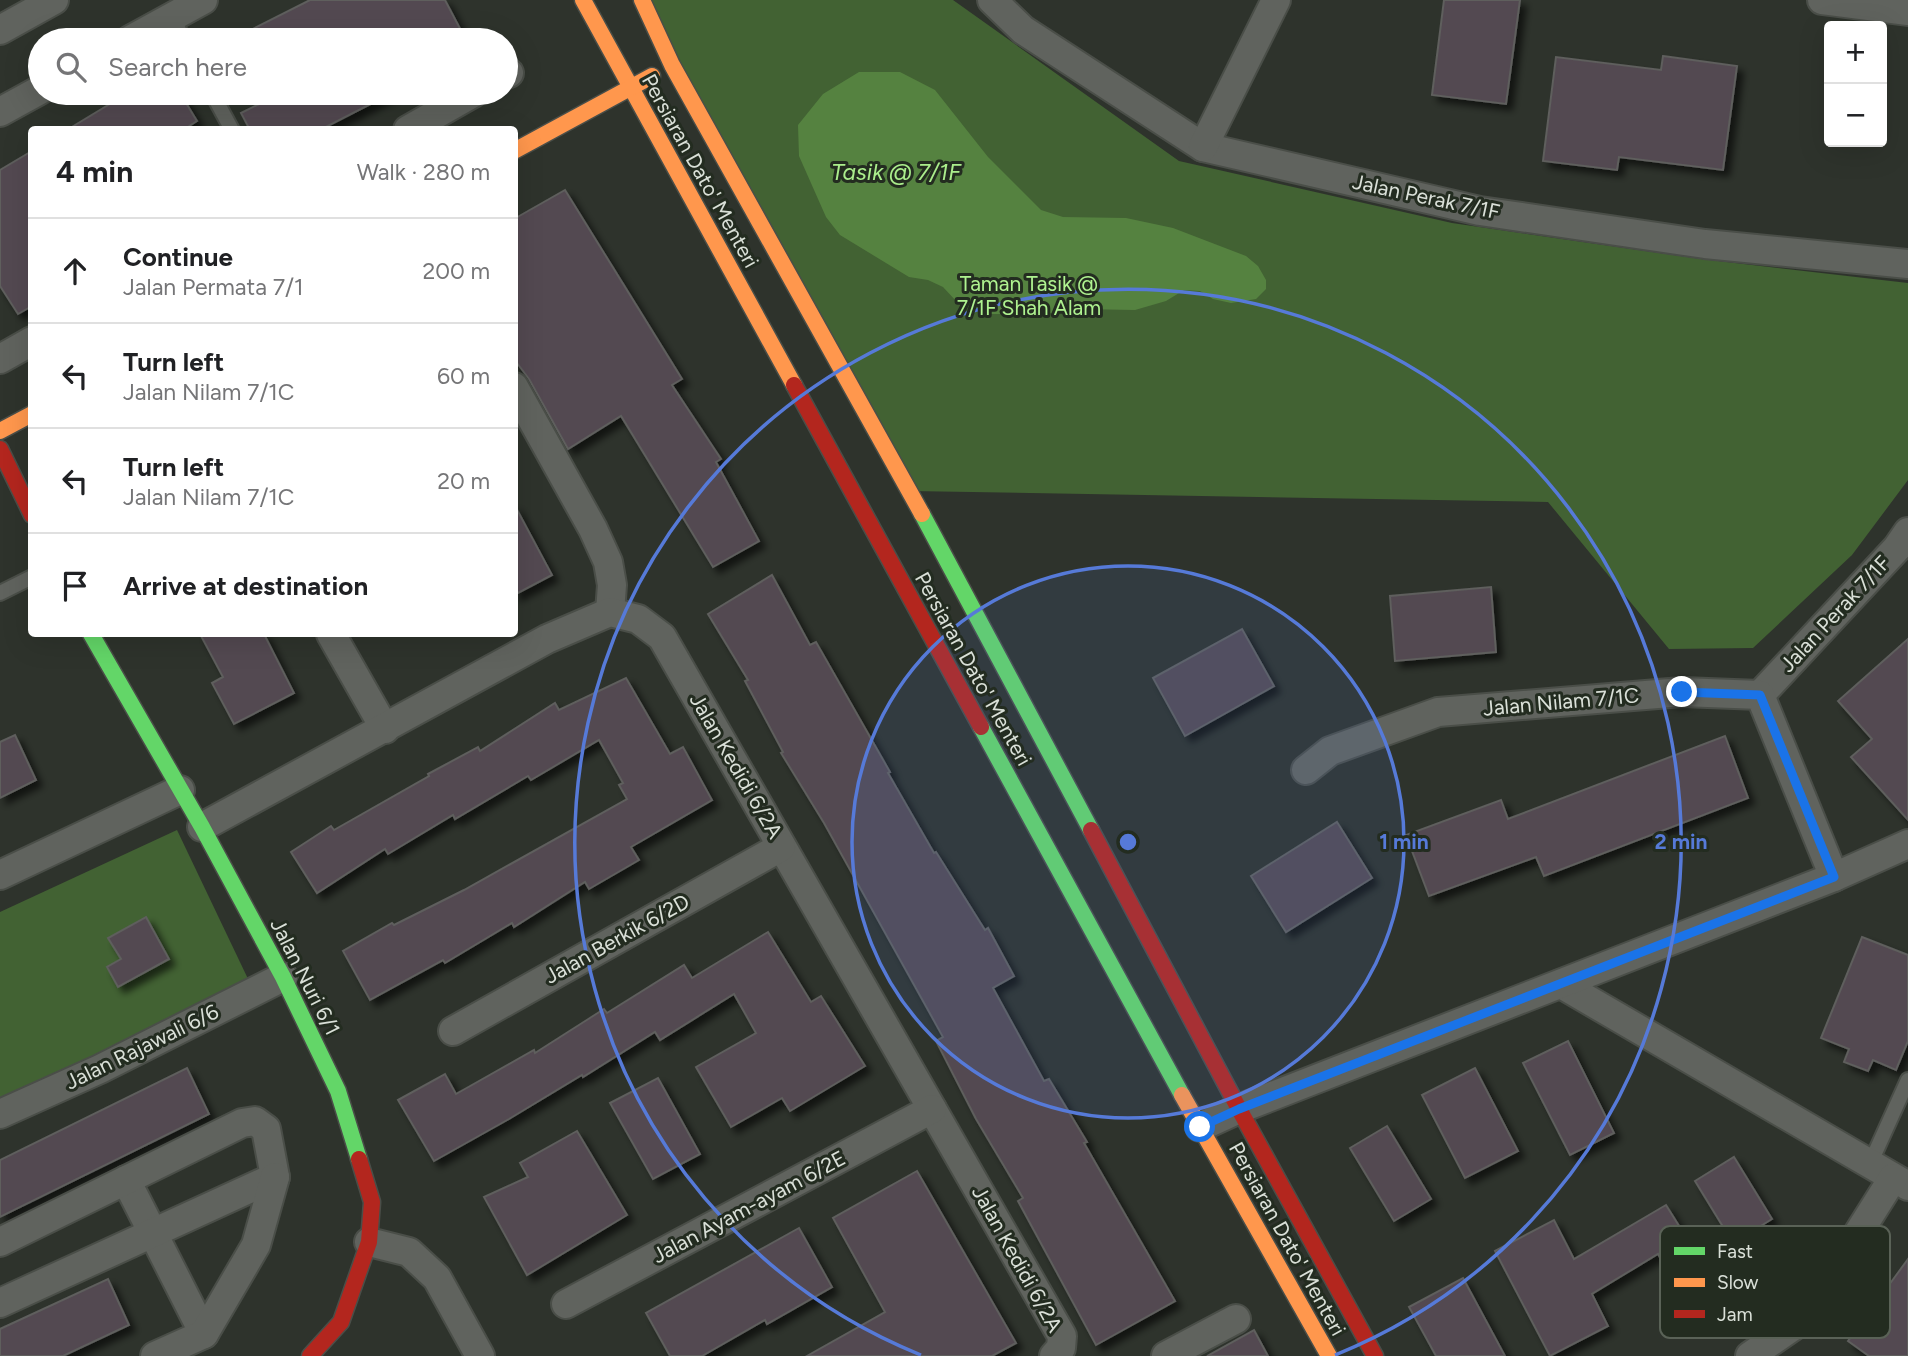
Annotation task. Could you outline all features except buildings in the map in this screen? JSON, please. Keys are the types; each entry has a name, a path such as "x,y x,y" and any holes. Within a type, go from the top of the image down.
{"main road":[{"name":"Persiaran Dato' Menteri","path":"583,0 1200,1127 1329,1356"},
{"name":"Persiaran Dato' Menteri","path":"642,0 672,65 910,491 1239,1109 1375,1356"},
{"path":"518,149 672,65"},
{"path":"0,431 28,416"},
{"path":"0,449 28,507"},
{"name":"Jalan Nuri 6/1","path":"93,637 202,827 284,978 338,1091 372,1202 369,1242 341,1322 310,1356"}],"street":[{"path":"0,30 54,0"},
{"path":"179,28 203,0"},
{"name":"Jalan Perak 7/1F","path":"992,0 1023,30 1203,147 1480,211 1705,244 1908,264"},
{"path":"1203,147 1276,0"},
{"path":"1822,0 1908,11"},
{"path":"0,112 28,97"},
{"path":"415,126 452,105"},
{"path":"0,359 28,343"},
{"path":"202,827 547,639 610,612 612,585 608,562 593,529 518,394"},
{"name":"Jalan Perak 7/1F","path":"1760,695 1897,548 1908,532"},
{"name":"Jalan Kedidi 6/2A","path":"610,612 638,619 662,637 1062,1336 1058,1352"},
{"path":"333,637 385,729"},
{"name":"Jalan Nilam 7/1C","path":"1306,770 1329,751 1438,712 1682,692 1760,695"},
{"path":"1760,695 1834,877"},
{"path":"0,875 180,790"},
{"path":"1200,1127 1239,1109 1834,877 1908,844"},
{"name":"Jalan Berkik 6/2D","path":"453,1031 781,846"},
{"name":"Jalan Rajawali 6/6","path":"0,1114 100,1069 284,978"},
{"path":"1561,984 1891,1176 1861,1226"},
{"name":"Jalan Ayam-ayam 6/2E","path":"566,1304 932,1109"},
{"path":"0,1242 242,1123 255,1121 266,1129 275,1177 256,1245 204,1334 155,1356"},
{"path":"0,1303 275,1177"},
{"path":"126,1180 204,1334"},
{"path":"369,1242 408,1252 437,1278 480,1356"},
{"path":"1166,1356 1236,1319"},
{"path":"1752,1356 1777,1338"}],"lane":[{"path":"218,105 230,126"},
{"path":"0,593 28,579"},
{"path":"1891,1176 1908,1080"}],"green space":[{"name":"Taman Tasik @ 7/1F Shah Alam","path":"642,0 953,0 1179,161 1452,223 1701,259 1908,283 1908,480 1852,555 1753,648 1669,649 1548,502 910,491"},
{"path":"177,830 249,981 0,1100 0,912"}],"water":[{"name":"Tasik @ 7/1F","path":"859,72 900,72 935,90 988,157 1041,210 1063,217 1126,218 1173,228 1246,256 1258,266 1266,280 1266,289 1256,299 1231,303 1213,299 1200,291 1184,290 1166,301 1135,310 1079,309 1044,314 987,314 957,302 943,287 928,280 909,277 840,235 826,217 799,156 798,125 823,94"}],"traffic: fast":[{"path":"922,514 1091,830"},
{"path":"93,637 202,827 283,977 338,1091 359,1159"},
{"path":"981,727 1182,1095"}],"traffic: slow":[{"path":"583,0 794,385"},
{"path":"642,0 672,65 922,514"},
{"path":"518,149 652,76"},
{"path":"0,431 28,416"},
{"path":"1182,1095 1329,1356"}],"traffic: jam":[{"path":"794,385 981,727"},
{"path":"0,449 28,507"},
{"path":"1091,830 1239,1109 1375,1356"},
{"path":"310,1356 341,1322 369,1242 372,1202 359,1159"}],"route":[{"path":"1200,1127 1239,1109 1834,877 1760,695 1682,692"}]}
